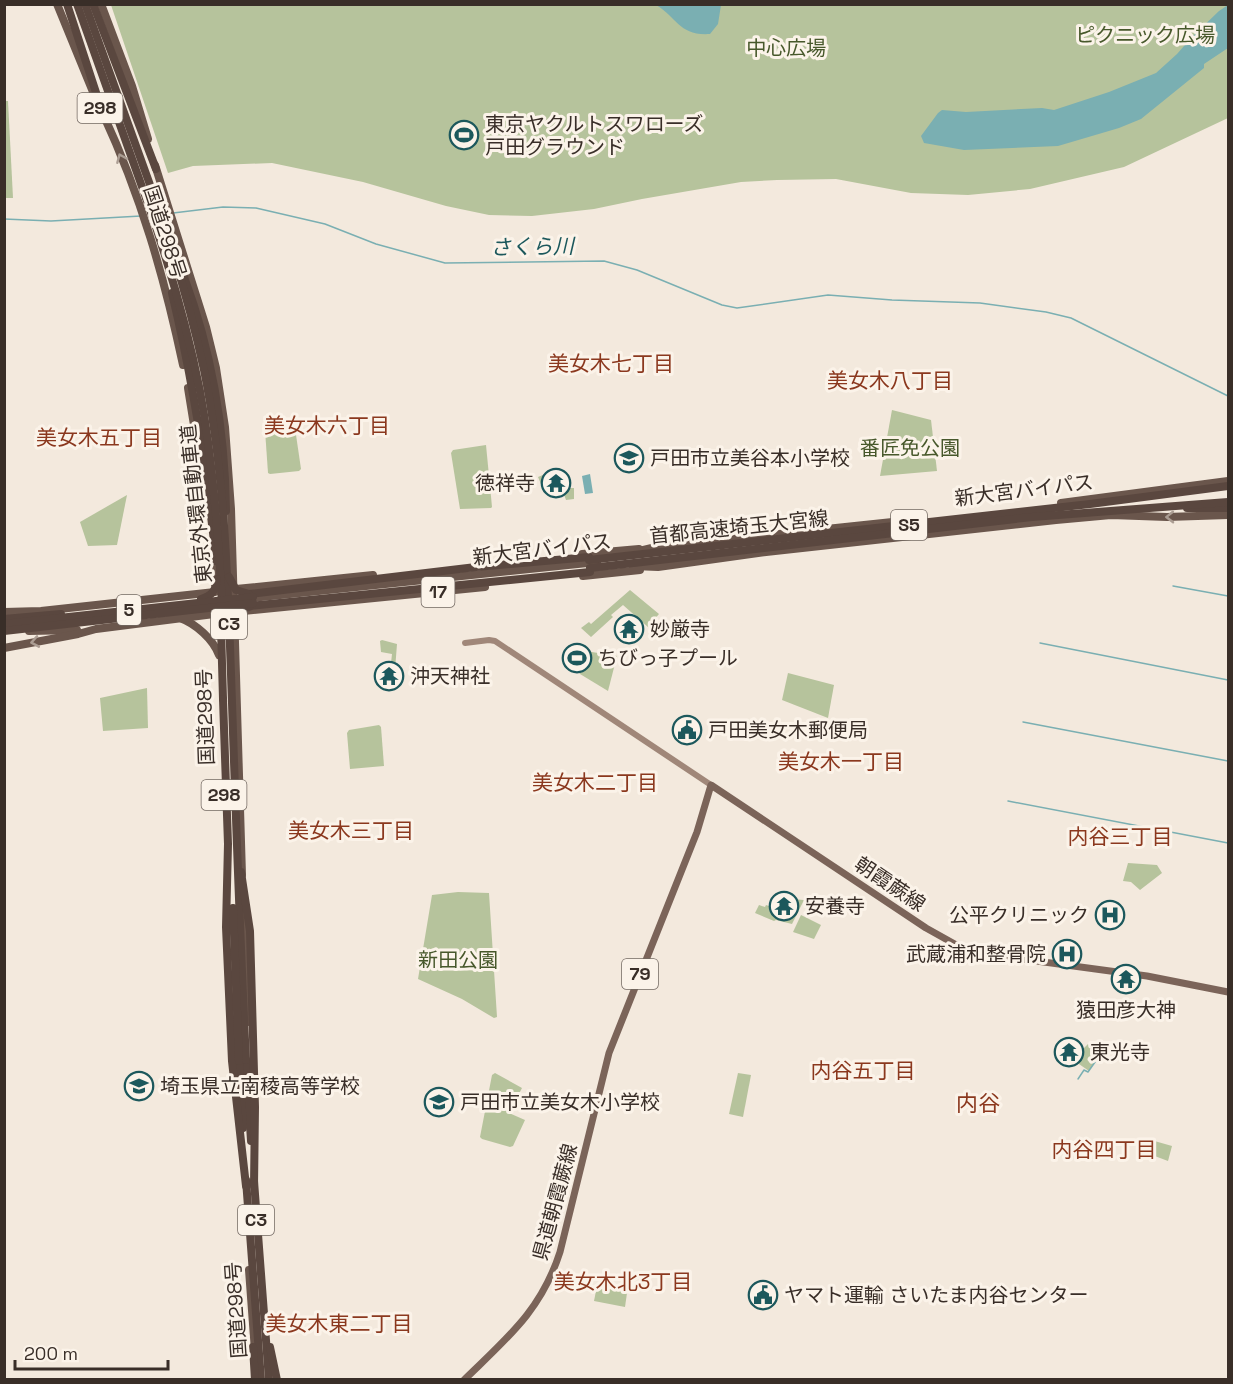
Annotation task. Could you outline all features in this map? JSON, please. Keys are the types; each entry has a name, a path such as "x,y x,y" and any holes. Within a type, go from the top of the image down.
{"highway":[{"name":"国道298号","path":"57,4 84,75 144,214 168,295 202,472 216,592 236,1060 251,1313"},
{"path":"67,4 105,120"},
{"name":"東京外環自動車道","path":"77,4 162,243 180,305 200,391 216,510 224,642 234,935 250,1186 273,1380"},
{"name":"東京外環自動車道","path":"85,4 175,257 204,370 221,489 229,620 258,1380"},
{"path":"93,4 156,169"},
{"name":"国道298号","path":"101,4 132,86 206,327 221,398 230,480 233,590 227,604 242,868 255,1167 270,1343"},
{"path":"162,243 193,393 211,514 217,579 231,617 239,847 250,931 255,1107 250,1186"},
{"path":"175,257 199,321 215,389 225,468 229,577 227,604 222,616 221,628 228,844 226,927 232,1060 250,1186"},
{"name":"新大宮バイパス","path":"251,600 598,562 656,547 1062,503 1228,481"},
{"name":"首都高速埼玉大宮線","path":"251,600 590,568 706,551 1228,486"},
{"name":"首都高速埼玉大宮線","path":"706,551 1044,516 1228,502"},
{"path":"1161,507 1228,508"},
{"name":"新大宮バイパス","path":"251,600 598,564 658,567 766,552 1111,515 1167,517 1228,515"},
{"name":"17","path":"4,612 41,611 656,547"},
{"name":"17","path":"4,627 50,632 96,629 217,614 227,604 622,573 658,567"},
{"path":"229,577 236,590 251,600"},
{"path":"198,605 216,587 217,579"},
{"path":"232,628 236,614 251,600"},
{"path":"4,627 251,600"},
{"path":"4,627 60,629 198,605 251,600"},
{"name":"5","path":"4,627 251,600"},
{"path":"198,605 216,615 221,628"},
{"path":"4,627 41,611"},
{"path":"178,618 191,623 213,642 219,655"},
{"name":"17","path":"4,648 96,629"},
{"path":"251,1313 258,1380"},
{"path":"270,1343 273,1380"}],"main road":[{"path":"465,643 495,641 711,785"},
{"name":"県道朝霞蕨線","path":"464,1380 528,1316 553,1275 609,1053 704,813 711,785"},
{"name":"朝霞蕨線","path":"711,785 926,928 960,947 992,956 1147,976 1228,992"}],"green space":[{"path":"111,5 1228,5 1228,118 1124,167 1030,189 968,195 911,193 836,179 777,180 741,182 594,209 532,216 489,215 446,206 363,182 272,163 193,166 168,173"},
{"path":"4,101 8,101 13,198 5,198"},
{"name":"番匠免公園","path":"892,410 931,420 937,471 880,476"},
{"path":"293,427 301,469 268,473 265,430"},
{"path":"486,445 492,507 460,509 451,453 453,450"},
{"path":"560,468 568,488 574,488 574,499 566,500 558,477 541,484 538,477"},
{"path":"127,495 117,545 88,546 80,522"},
{"path":"630,590 659,614 648,627 623,605 591,637 581,628 589,622 591,624"},
{"path":"380,641 397,644 395,670 382,672 382,663 391,663 392,654 381,652"},
{"path":"573,649 617,656 608,691 580,674 570,659"},
{"path":"788,673 834,685 828,718 782,700"},
{"path":"147,688 148,728 103,731 100,698"},
{"path":"379,725 384,766 350,769 347,733 349,730"},
{"path":"1128,863 1157,865 1162,873 1140,890 1131,882 1123,881"},
{"name":"新田公園","path":"458,892 489,893 497,1017 494,1018 462,999 418,979 432,895"},
{"path":"792,899 804,900 792,924 774,921 755,913 759,905 786,912"},
{"path":"801,915 821,925 814,939 793,932"},
{"path":"1088,1044 1100,1054 1089,1071 1069,1057 1076,1046 1082,1050"},
{"path":"495,1073 522,1088 509,1113 525,1120 513,1146 510,1147 480,1137 492,1075"},
{"path":"738,1073 751,1075 743,1117 729,1114"},
{"path":"1151,1140 1172,1146 1168,1161 1144,1152"},
{"path":"597,1286 627,1293 625,1307 594,1301"}],"water":[{"path":"656,5 721,5 718,24 710,34 700,34 685,29"},
{"path":"1228,5 1228,48 1204,64 1204,68 1141,119 1058,146 964,150 924,143 921,136 942,110 966,112 1042,108 1054,110 1109,92 1156,73 1219,11"},
{"path":"590,474 593,493 585,494 582,476"}],"waterway":[{"name":"さくら川","path":"173,213 223,207 256,208 325,224 376,244 445,263 604,261 637,270 722,305 737,308 828,295 980,303 1046,312 1071,318 1228,396"},
{"name":"さくら川","path":"4,219 51,221 141,216"},
{"path":"1173,586 1228,596"},
{"path":"1040,643 1228,680"},
{"path":"1023,722 1228,761"},
{"path":"1008,801 1228,843"},
{"path":"1078,1079 1084,1070 1088,1072 1100,1055"}],"place":[{"name":"東京ヤクルトスワローズ 戸田グラウンド","path":"464,135"},
{"name":"戸田市立美谷本小学校","path":"629,458"},
{"name":"徳祥寺","path":"556,483"},
{"name":"妙厳寺","path":"629,629"},
{"name":"ちびっ子プール","path":"577,658"},
{"name":"沖天神社","path":"389,676"},
{"name":"戸田美女木郵便局","path":"687,730"},
{"name":"安養寺","path":"784,906"},
{"name":"公平クリニック","path":"1110,915"},
{"name":"武蔵浦和整骨院","path":"1067,954"},
{"name":"猿田彦大神","path":"1126,979"},
{"name":"東光寺","path":"1069,1052"},
{"name":"埼玉県立南稜高等学校","path":"139,1086"},
{"name":"戸田市立美女木小学校","path":"439,1102"},
{"name":"ヤマト運輸 さいたま内谷センター","path":"763,1295"}],"district":[{"name":"美女木七丁目","path":"611,364"},
{"name":"美女木八丁目","path":"890,381"},
{"name":"美女木六丁目","path":"327,426"},
{"name":"美女木五丁目","path":"99,438"},
{"name":"美女木一丁目","path":"841,762"},
{"name":"美女木二丁目","path":"595,783"},
{"name":"美女木三丁目","path":"351,831"},
{"name":"内谷三丁目","path":"1120,837"},
{"name":"内谷五丁目","path":"863,1071"},
{"name":"内谷","path":"978,1103"},
{"name":"内谷四丁目","path":"1104,1150"},
{"name":"美女木北3丁目","path":"623,1282"},
{"name":"美女木東二丁目","path":"339,1324"}],"park label":[{"name":"ピクニック広場","path":"1145,35"},
{"name":"中心広場","path":"786,48"}]}
